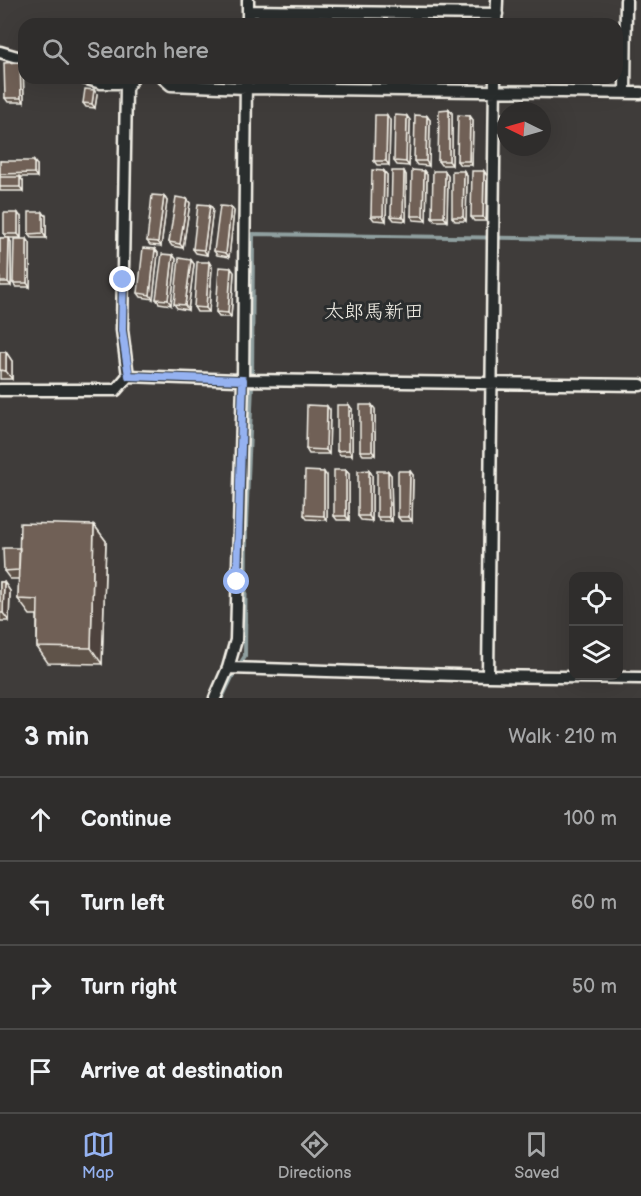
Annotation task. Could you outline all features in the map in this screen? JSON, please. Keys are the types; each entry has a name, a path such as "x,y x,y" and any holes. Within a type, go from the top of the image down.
{"street":[{"path":"496,18 497,0"},
{"path":"625,93 626,0"},
{"path":"248,5 478,18"},
{"path":"0,52 18,57"},
{"path":"129,84 126,88 122,330 129,376"},
{"path":"170,84 208,84"},
{"path":"215,698 228,668 236,640 243,380 246,84"},
{"path":"282,84 641,93"},
{"path":"488,676 495,84"},
{"path":"0,390 116,390 129,376 243,380 641,385"},
{"path":"228,668 641,678"}],"building":[{"path":"18,62 18,84 21,84 21,98 5,98 4,63"},
{"path":"85,89 94,90 92,104 83,103"},
{"path":"449,109 449,161 438,161 439,110"},
{"path":"375,115 387,115 386,161 374,161"},
{"path":"395,115 407,116 406,162 394,161"},
{"path":"415,115 427,116 426,161 414,161"},
{"path":"458,115 470,116 469,161 457,161"},
{"path":"0,161 34,161 34,173 0,174"},
{"path":"372,170 384,171 383,216 371,216"},
{"path":"412,170 424,171 423,216 411,216"},
{"path":"392,171 404,171 403,217 391,216"},
{"path":"433,171 445,171 444,217 432,217"},
{"path":"452,171 464,171 463,217 452,217"},
{"path":"472,171 484,171 483,217 471,217"},
{"path":"0,177 20,177 20,187 0,187"},
{"path":"152,195 164,196 158,242 147,241"},
{"path":"176,197 187,199 180,244 169,242"},
{"path":"198,204 210,205 204,250 193,249"},
{"path":"220,206 231,207 226,253 214,251"},
{"path":"29,212 43,212 43,233 29,234"},
{"path":"4,213 18,213 18,234 4,234"},
{"path":"0,238 9,238 8,282 0,282"},
{"path":"14,239 27,239 27,283 13,283"},
{"path":"143,248 155,249 150,295 138,293"},
{"path":"162,254 173,255 168,300 156,299"},
{"path":"179,258 191,260 185,305 174,304"},
{"path":"197,262 209,262 206,308 194,307"},
{"path":"219,267 231,268 228,313 216,312"},
{"path":"0,352 6,352 6,371 0,370"},
{"path":"307,405 327,406 326,450 306,449"},
{"path":"337,405 349,405 349,450 337,451"},
{"path":"360,405 372,405 372,451 360,451"},
{"path":"334,470 346,470 346,516 334,516"},
{"path":"369,470 369,516 358,516 358,471"},
{"path":"305,471 324,472 324,516 304,515"},
{"path":"377,471 388,471 389,517 377,517"},
{"path":"398,471 410,471 409,517 398,517"},
{"path":"20,523 94,525 91,648 37,647 38,600 18,599"},
{"path":"3,548 20,548 19,570 4,571"},
{"path":"0,582 4,582 3,613 0,613"}],"waterway":[{"path":"239,665 245,656 246,525 252,385 253,234 641,240"},
{"path":"222,698 235,671"}],"district":[{"name":"太郎馬新田","path":"374,311"}],"route":[{"path":"123,280 122,330 129,376 243,380 237,582"}]}
